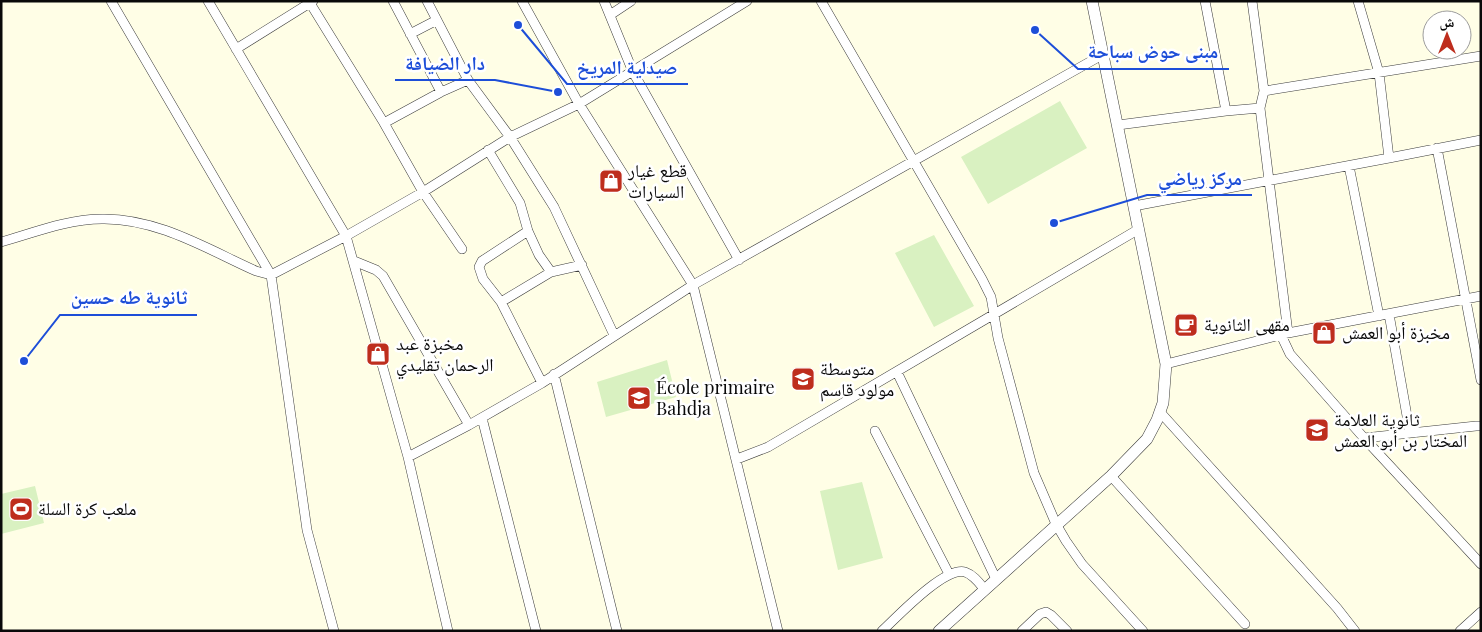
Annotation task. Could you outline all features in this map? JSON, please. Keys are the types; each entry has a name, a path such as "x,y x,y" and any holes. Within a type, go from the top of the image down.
{"street":[{"path":"111,1 271,275 272,295 307,530 334,631"},
{"path":"208,1 346,236 408,456 448,631"},
{"path":"393,1 441,92"},
{"path":"427,1 468,80 510,137 554,207 614,336"},
{"path":"522,1 579,104 693,285 778,631"},
{"path":"604,1 633,72 739,260"},
{"path":"610,15 631,1"},
{"path":"726,1 731,11"},
{"path":"1,242 67,223 101,219 130,221 159,227 256,271 271,275 424,192 510,137 579,104 747,1"},
{"path":"821,1 991,297 998,338 1034,473 1056,524 1082,564 1143,631"},
{"path":"939,631 1111,476 1146,439 1157,420 1163,403 1166,364 1092,1"},
{"path":"1205,1 1226,111"},
{"path":"1252,1 1264,92 1260,108 1284,334 1290,354 1364,438 1481,564"},
{"path":"1358,1 1379,73 1389,158"},
{"path":"236,49 311,2 424,192 462,249"},
{"path":"410,34 437,20"},
{"path":"408,456 482,418 542,383 693,285 1102,55"},
{"path":"1264,92 1481,56"},
{"path":"384,123 441,92 468,80"},
{"path":"1118,125 1260,108"},
{"path":"1134,206 1481,140"},
{"path":"1437,148 1481,380"},
{"path":"488,150 520,203 528,231 539,255 552,272"},
{"path":"1349,166 1379,316"},
{"path":"737,459 768,446 995,315 1139,229"},
{"path":"528,231 482,261 479,267 483,279 500,302 542,383"},
{"path":"354,261 376,270 383,276 469,425"},
{"path":"500,302 552,272 582,265"},
{"path":"1166,364 1284,334 1481,296"},
{"path":"1389,314 1410,433"},
{"path":"897,372 996,579"},
{"path":"554,374 617,631"},
{"path":"1160,412 1337,608 1355,631"},
{"path":"482,418 536,631"},
{"path":"1364,438 1481,426"},
{"path":"875,431 949,574"},
{"path":"1111,476 1245,624"},
{"path":"882,631 936,583 949,574 959,571 968,573 985,590"},
{"path":"1022,631 1040,614 1046,612 1067,631"},
{"path":"1460,631 1481,612"}],"green space":[{"path":"1060,101 1087,148 988,204 961,157"},
{"path":"934,235 974,306 934,327 895,253"},
{"path":"667,360 676,397 606,417 597,382"},
{"path":"862,482 883,558 838,570 820,491"},
{"name":"ملعب كرة السلة","path":"35,486 44,523 1,534 1,494"}],"place":[{"name":"صيدلية المريخ","path":"518,25"},
{"name":"مبنى حوض سباحة","path":"1035,30"},
{"name":"دار الضيافة","path":"558,92"},
{"name":"قطع غيار السيارات","path":"611,181"},
{"name":"مركز رياضي","path":"1054,223"},
{"name":"مقهى الثانوية","path":"1186,325"},
{"name":"مخبزة أبو العمش","path":"1324,333"},
{"name":"مخبزة عبد الرحمان تقليدي","path":"378,354"},
{"name":"ثانوية طه حسين","path":"24,361"},
{"name":"متوسطة مولود قاسم","path":"803,379"},
{"name":"École primaire Bahdja","path":"639,398"},
{"name":"ثانوية العلامة المختار بن أبو العمش","path":"1317,430"},
{"name":"ملعب كرة السلة","path":"21,509"}]}
